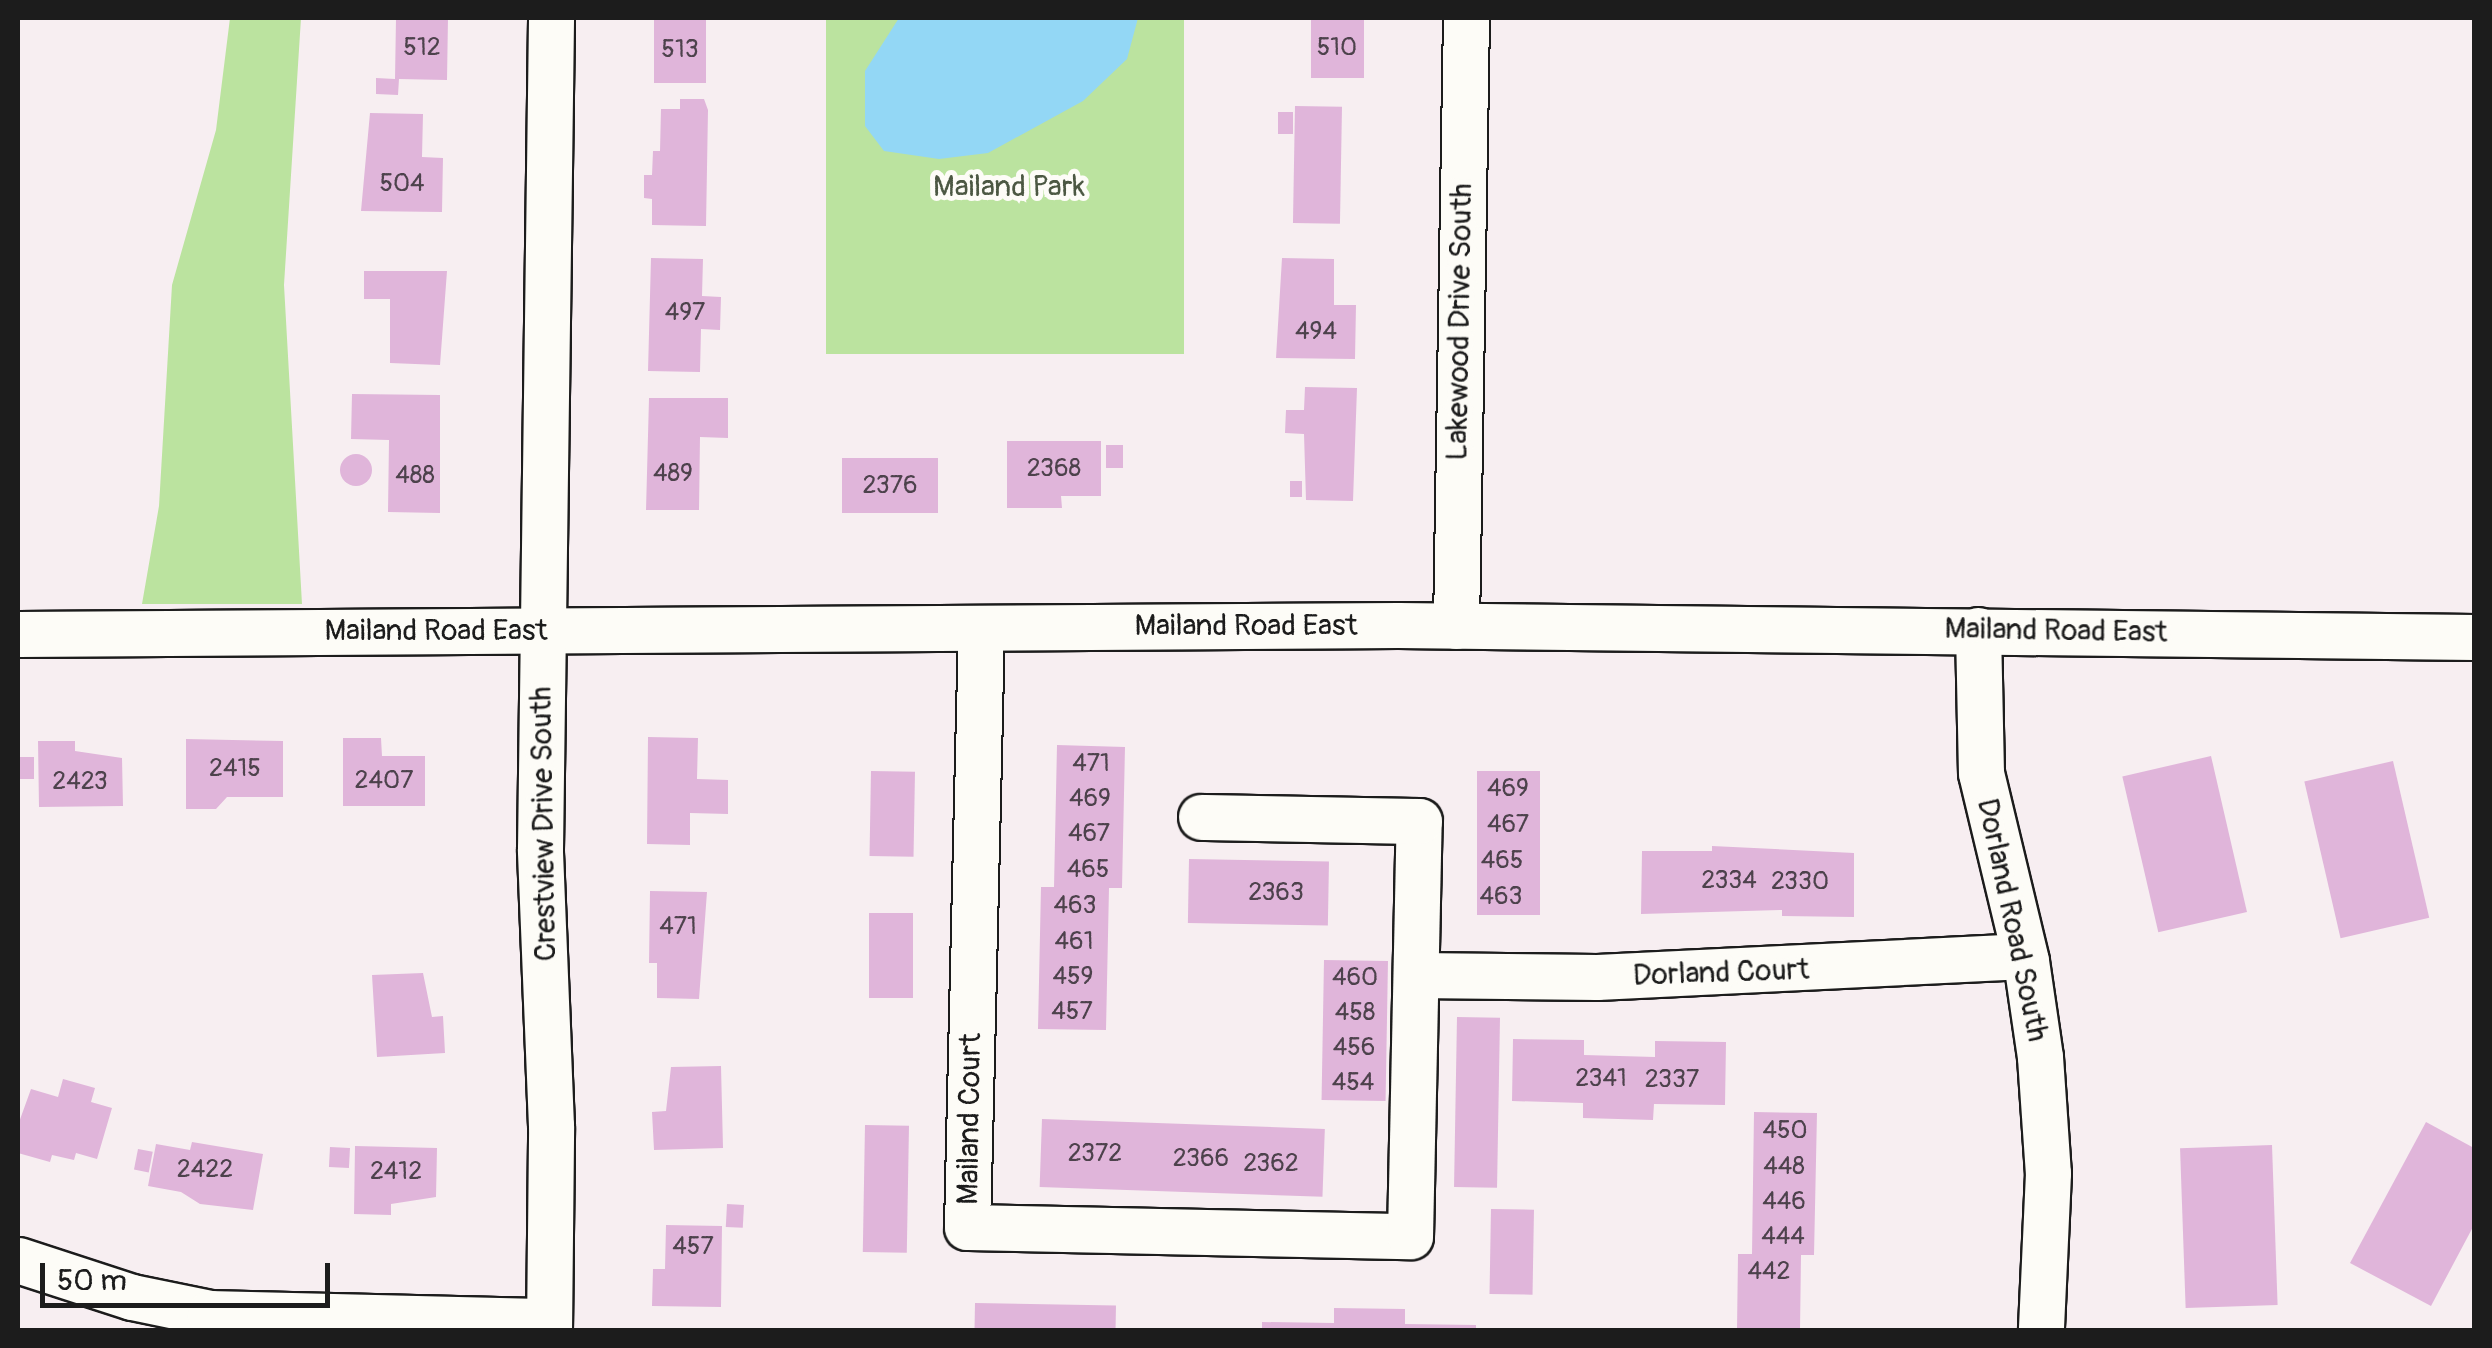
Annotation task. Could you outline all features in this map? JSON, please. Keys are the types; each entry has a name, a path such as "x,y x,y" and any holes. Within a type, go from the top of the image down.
{"street":[{"name":"Crestview Drive South","path":"549,1326 542,630 551,18"},
{"name":"Lakewood Drive South","path":"1456,626 1466,18"},
{"name":"Mailand Road East","path":"18,634 1456,626 2474,637"},
{"name":"Mailand Court","path":"981,628 967,1226 1410,1236 1416,976"},
{"name":"Dorland Road South","path":"1978,630 1981,772 2024,956 2047,1138 2041,1330"},
{"path":"1201,817 1419,820 1416,976"},
{"name":"Dorland Court","path":"1416,976 1637,976 2024,956"},
{"path":"18,1260 132,1298 210,1313 549,1326"}],"green space":[{"path":"230,18 301,18 284,285 302,604 142,604 159,506 172,285 216,130"},
{"name":"Mailand Park","path":"826,18 1184,18 1184,354 826,354"}],"water":[{"path":"899,18 1138,18 1127,59 1083,101 988,153 939,159 884,151 865,126 865,71"}],"building":[{"path":"396,18 448,18 447,80 399,79 398,95 376,94 376,78 395,79"},
{"path":"654,18 706,18 706,83 654,83"},
{"path":"1311,18 1364,18 1364,78 1311,78"},
{"path":"680,99 704,99 708,110 706,226 652,225 652,199 644,198 644,175 652,175 653,151 660,151 661,109 680,109"},
{"path":"1295,106 1342,107 1340,224 1293,223"},
{"path":"1278,112 1293,112 1293,134 1278,134"},
{"path":"370,113 423,114 422,157 443,158 442,212 361,211"},
{"path":"651,258 703,259 702,296 721,297 720,330 701,329 700,372 648,371"},
{"path":"1282,258 1334,259 1334,305 1356,305 1355,359 1276,358"},
{"path":"364,271 447,271 440,365 390,363 390,299 364,299"},
{"path":"1305,387 1357,388 1353,501 1306,500 1304,434 1285,433 1286,410 1304,410"},
{"path":"352,394 440,395 440,513 388,512 389,440 351,439"},
{"path":"649,398 728,398 728,438 700,437 699,510 646,510"},
{"path":"1007,441 1101,441 1101,496 1061,496 1062,508 1007,508"},
{"path":"1106,445 1123,445 1123,468 1106,468"},
{"path":"356,454 367,459 372,470 367,481 356,486 345,481 340,470 345,459"},
{"path":"842,458 938,458 938,513 842,513"},
{"path":"1290,481 1302,481 1302,497 1290,497"},
{"path":"648,737 698,738 697,779 728,780 728,814 690,813 690,845 647,844"},
{"path":"343,738 381,738 382,756 425,756 425,806 343,806"},
{"path":"186,739 283,741 283,797 227,797 216,809 186,809"},
{"path":"38,741 75,741 75,751 122,758 123,806 39,807"},
{"path":"1057,745 1125,747 1122,888 1109,888 1106,1030 1038,1029 1041,887 1054,887"},
{"path":"2211,756 2247,912 2158,932 2122,776"},
{"path":"18,757 34,757 34,779 18,779"},
{"path":"2393,761 2429,918 2341,938 2304,781"},
{"path":"871,771 915,772 914,857 870,856"},
{"path":"1477,771 1540,771 1540,915 1477,915"},
{"path":"1712,846 1854,853 1854,917 1782,916 1782,910 1641,914 1642,851 1712,851"},
{"path":"1189,859 1329,861 1328,925 1188,923"},
{"path":"650,891 707,892 699,999 657,998 657,963 649,963"},
{"path":"869,913 913,913 913,998 869,998"},
{"path":"1324,960 1388,961 1386,1101 1322,1100"},
{"path":"423,973 432,1017 443,1016 445,1053 377,1057 372,975"},
{"path":"1457,1017 1500,1018 1497,1188 1454,1187"},
{"path":"1513,1039 1584,1040 1584,1055 1655,1057 1655,1041 1726,1042 1725,1105 1654,1104 1653,1120 1583,1118 1583,1103 1512,1101"},
{"path":"721,1066 723,1148 654,1150 652,1112 666,1111 671,1067"},
{"path":"63,1079 95,1088 91,1102 112,1108 97,1159 76,1153 74,1160 52,1155 50,1162 18,1153 18,1125 31,1089 58,1097"},
{"path":"1754,1112 1817,1113 1814,1255 1801,1255 1800,1330 1737,1330 1738,1254 1752,1254"},
{"path":"1042,1119 1325,1129 1322,1197 1040,1187"},
{"path":"2426,1122 2474,1148 2474,1225 2431,1306 2350,1263"},
{"path":"865,1125 909,1126 907,1253 863,1252"},
{"path":"192,1142 263,1154 253,1210 200,1204 181,1192 148,1186 156,1144 190,1150"},
{"path":"2272,1145 2278,1305 2186,1308 2180,1148"},
{"path":"355,1146 437,1148 436,1197 391,1204 391,1215 354,1214"},
{"path":"330,1147 350,1148 349,1168 329,1167"},
{"path":"138,1149 153,1152 149,1172 134,1170"},
{"path":"727,1204 744,1205 743,1228 726,1227"},
{"path":"1491,1209 1534,1210 1533,1295 1490,1294"},
{"path":"666,1225 722,1226 721,1307 652,1306 653,1269 665,1269"},
{"path":"975,1303 1116,1305 1116,1330 975,1330"},
{"path":"1334,1308 1405,1309 1405,1324 1476,1325 1476,1330 1262,1330 1262,1322 1334,1323"}]}
